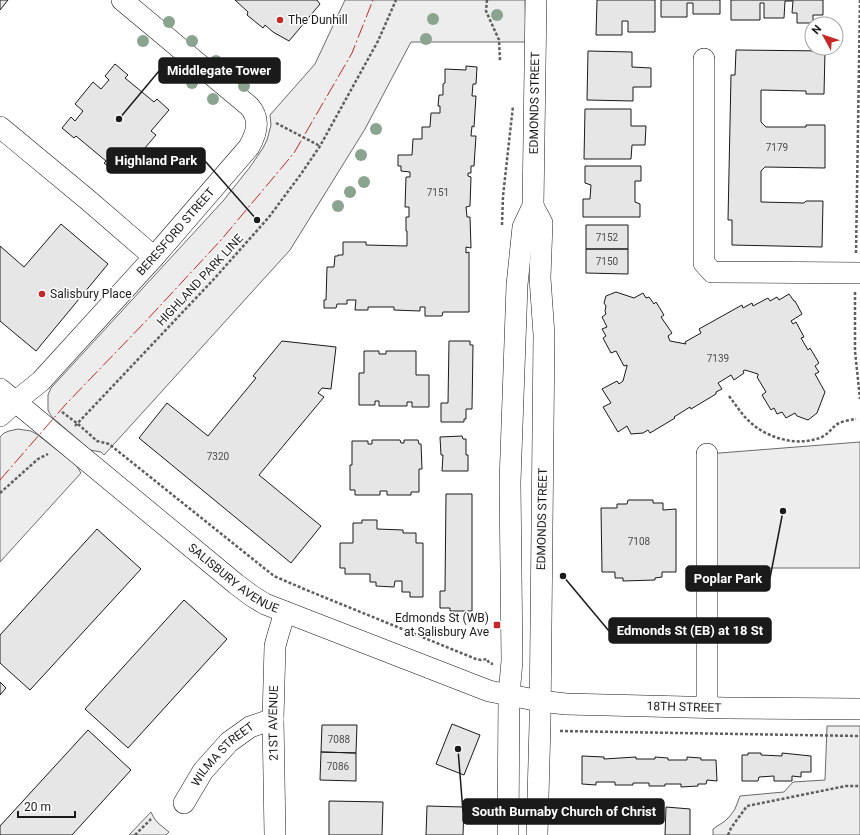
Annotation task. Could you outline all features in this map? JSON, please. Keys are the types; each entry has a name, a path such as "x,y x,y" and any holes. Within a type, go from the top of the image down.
{"street":[{"path":"122,0 249,106 264,122"},
{"name":"EDMONDS STREET","path":"508,835 509,695 512,661 510,482 517,285 523,227 533,206 536,0"},
{"path":"704,59 704,263 712,272 858,273"},
{"name":"BERESFORD STREET","path":"0,416 8,395 40,381 154,257 248,147 256,131 264,122"},
{"path":"0,127 154,257"},
{"name":"EDMONDS STREET","path":"533,206 542,223 540,278 544,335 537,835"},
{"name":"SALISBURY AVENUE","path":"8,395 236,584 265,604 488,691 509,695"},
{"path":"707,454 707,707"},
{"name":"21ST AVENUE","path":"275,835 273,719 275,646 286,612"},
{"name":"18TH STREET","path":"509,695 566,704 726,708 860,709"},
{"name":"WILMA STREET","path":"184,803 203,771 229,742 250,727 273,719"}],"path":[{"name":"HIGHLAND PARK LINE","path":"73,428 214,279 269,217 320,146 378,41 396,0"},
{"path":"487,0 486,11 499,40 500,61"},
{"path":"860,0 858,273 855,351 860,399"},
{"path":"503,231 503,196 513,105"},
{"path":"264,122 320,146"},
{"path":"729,396 750,422 758,429 774,437 794,441 810,441 826,434 841,422 856,419"},
{"path":"60,410 97,441 109,444 274,576 476,659 487,659 489,663"},
{"path":"0,493 38,459 50,453"},
{"path":"560,731 860,736"},
{"path":"728,835 731,828 747,806 846,786 860,786"},
{"path":"135,835 151,819"}],"shaded area":[{"path":"345,0 525,0 526,42 411,42 365,129 290,250 104,455 101,452 90,450 50,414 48,410 48,395 51,388 223,201 250,167 267,140 271,125 270,115 315,64"},
{"path":"18,429 31,431 38,435 76,465 81,473 0,562 0,437 4,433"},
{"path":"860,442 860,568 707,568 707,454"},
{"path":"827,726 860,726 860,835 713,835 713,829 730,816 735,809 740,796 784,792 793,782 825,780"},
{"path":"151,812 158,823 169,832 166,835 129,835"}],"building":[{"path":"0,0 8,0 0,10"},
{"name":"The Dunhill","path":"235,0 317,0 320,4 289,41 273,32 265,25 263,28 247,15 248,12"},
{"path":"597,0 655,0 655,32 628,32 628,21 622,21 622,35 596,35"},
{"path":"661,0 720,0 720,14 693,14 693,3 687,3 687,17 661,17"},
{"path":"731,0 823,0 823,15 804,16 804,23 797,23 797,13 792,13 793,1 785,1 784,18 764,18 764,3 760,3 760,20 731,20"},
{"path":"736,50 804,51 804,56 825,56 824,94 806,94 806,91 761,90 761,122 766,127 806,127 806,125 825,125 825,168 765,167 761,171 761,202 804,203 806,201 823,201 822,247 732,245 732,220 728,220 731,75 735,75"},
{"path":"588,51 632,52 632,67 651,68 651,87 633,87 633,101 587,100"},
{"path":"115,64 128,75 125,78 154,102 157,99 169,110 151,131 156,135 138,156 133,152 116,172 104,163 106,161 76,136 74,138 62,128 71,117 75,121 83,111 75,104 93,82 101,89 109,80 105,76"},
{"path":"466,66 477,67 476,84 473,84 472,96 476,96 474,127 472,126 471,136 476,136 474,166 471,166 471,173 468,173 468,176 471,177 470,206 466,207 467,217 470,217 471,248 466,247 466,253 469,252 469,312 443,312 442,316 425,316 425,307 420,307 420,311 394,310 394,307 368,307 368,310 355,310 356,300 347,300 347,304 337,304 336,308 324,308 324,300 326,300 327,267 334,267 335,256 343,255 343,242 366,242 366,245 407,246 406,217 409,217 409,207 405,207 406,177 410,177 410,172 401,171 401,166 398,166 398,155 412,155 413,139 422,139 422,127 430,127 431,113 440,113 440,106 438,106 439,95 443,95 445,69 466,70"},
{"path":"585,109 631,109 631,126 646,126 645,145 632,145 631,159 584,159"},
{"path":"585,166 641,166 641,181 635,181 635,202 640,204 640,217 583,217 583,199 590,199 591,185 585,183"},
{"name":"Salisbury Place","path":"61,224 108,264 36,351 0,321 0,246 24,267"},
{"path":"586,225 628,225 628,249 586,249"},
{"path":"586,249 628,249 628,274 586,273"},
{"path":"616,292 634,298 643,293 646,298 649,297 654,304 656,302 664,315 661,317 672,333 668,336 670,341 686,344 685,342 701,333 699,329 742,305 743,308 752,303 753,306 768,298 770,301 777,297 779,300 789,294 795,301 802,314 791,321 793,324 796,322 804,337 801,338 808,350 810,348 819,363 815,366 819,372 815,374 825,392 817,413 808,420 797,416 795,413 786,418 782,412 777,414 774,408 771,410 762,395 766,392 757,377 758,374 745,370 743,371 744,373 734,380 731,375 718,383 722,389 716,392 716,394 691,409 690,407 650,433 648,430 643,433 631,434 627,426 618,432 603,407 611,403 602,389 617,381 619,384 623,381 627,366 624,366 616,351 611,353 603,338 606,336 602,329 607,327 602,317 606,314 606,306 604,303 606,296"},
{"path":"282,341 336,347 331,389 322,388 318,393 324,397 259,475 321,526 291,563 139,438 167,403 208,436 256,378 253,376"},
{"path":"449,341 470,341 470,345 473,345 472,409 466,409 466,419 464,419 464,422 441,422 441,403 448,403"},
{"path":"364,351 379,351 379,354 386,354 386,351 416,351 416,375 429,375 429,407 412,407 412,402 407,402 407,406 379,406 379,401 375,401 375,405 359,405 359,373 364,373"},
{"path":"462,436 463,439 466,439 468,471 442,471 443,455 441,455 440,437"},
{"path":"372,440 400,440 401,443 404,443 404,440 418,440 419,444 421,444 422,469 419,469 419,492 411,492 411,495 387,495 387,491 380,491 380,495 355,495 355,490 350,490 352,441 368,441 368,444 372,444"},
{"path":"446,494 472,494 472,611 450,611 450,608 440,608 440,591 445,591"},
{"path":"628,500 653,500 653,503 663,503 663,510 676,509 676,572 662,572 662,577 655,578 655,580 623,581 623,578 615,578 615,572 602,572 601,508 617,508 617,504 627,504"},
{"path":"362,520 377,520 377,529 403,530 403,533 416,533 416,543 423,543 423,597 410,597 410,592 402,592 402,581 395,581 394,587 376,586 376,582 370,582 370,574 345,574 345,568 340,568 340,543 353,543 353,523 362,523"},
{"path":"97,529 141,569 30,690 0,663 0,635"},
{"path":"184,600 227,639 128,748 85,709"},
{"path":"0,682 6,688 0,695"},
{"path":"452,724 480,735 464,775 436,764"},
{"path":"322,725 357,725 356,753 321,752"},
{"path":"88,730 131,770 72,835 0,835 0,826"},
{"path":"321,752 356,753 356,781 320,780"},
{"path":"748,753 782,756 782,753 811,756 811,772 801,772 801,777 792,776 792,781 774,781 774,776 759,777 758,781 742,781 742,755 748,755"},
{"path":"582,756 604,757 604,759 636,757 636,759 655,759 655,757 668,758 668,760 687,760 687,757 701,758 701,760 716,760 717,781 707,780 706,784 681,787 681,784 649,786 649,783 615,785 615,782 596,782 596,785 582,784"},
{"path":"329,801 383,802 382,835 329,835"},
{"path":"427,806 464,807 463,835 426,835"},
{"path":"666,807 690,809 690,835 665,835"}],"power":[{"path":"0,480 66,404 221,240 294,153 352,53 373,0"}],"place":[{"name":"The Dunhill","path":"280,20"},
{"name":"Middlegate Tower","path":"119,119"},
{"name":"Highland Park","path":"257,220"},
{"name":"Salisbury Place","path":"42,294"},
{"name":"Poplar Park","path":"783,511"},
{"name":"Edmonds St (EB) at 18 St","path":"563,576"},
{"name":"Edmonds St (WB) at Salisbury Ave","path":"497,625"},
{"name":"South Burnaby Church of Christ","path":"458,749"}]}
